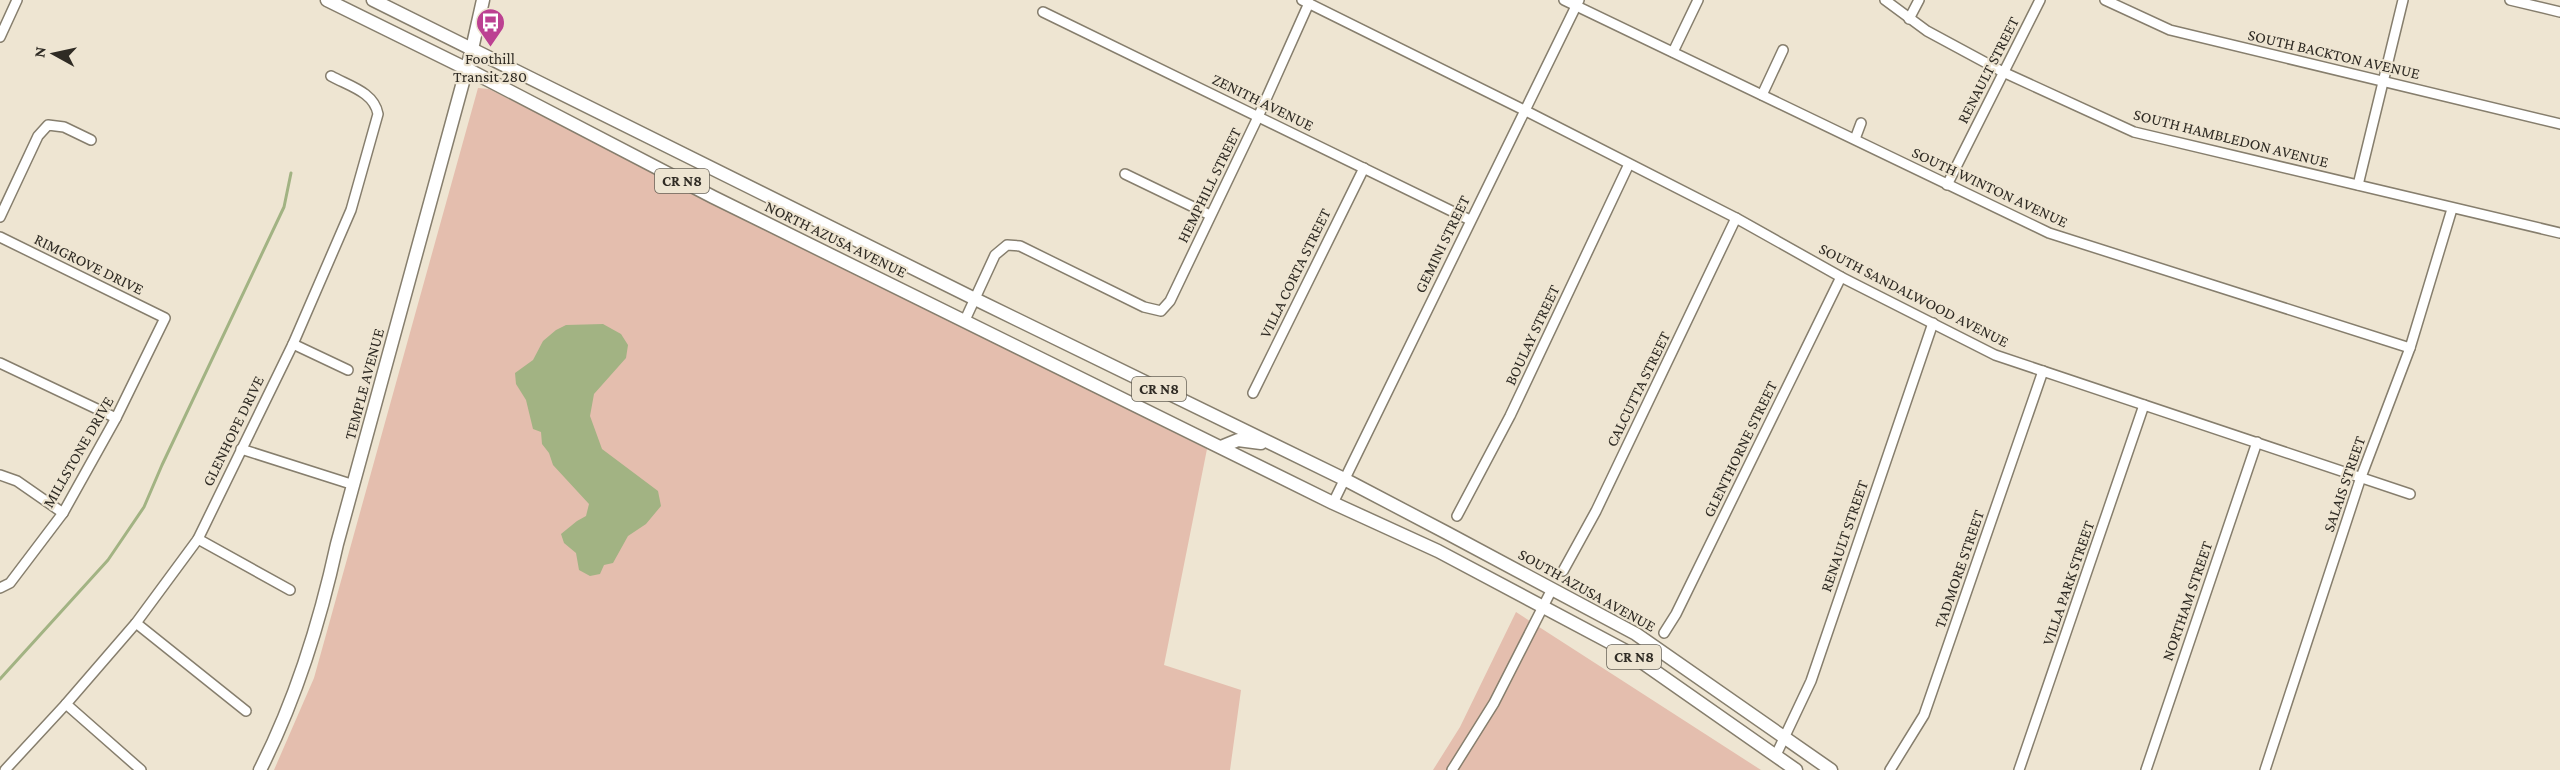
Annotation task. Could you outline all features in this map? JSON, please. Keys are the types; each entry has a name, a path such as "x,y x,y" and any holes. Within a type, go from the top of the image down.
{"main road":[{"name":"NORTH AZUSA AVENUE","path":"327,0 467,69 713,197 1333,503"},
{"name":"NORTH AZUSA AVENUE","path":"373,0 975,299 1344,479"},
{"name":"TEMPLE AVENUE","path":"260,770 300,678 327,593 467,69 483,0"},
{"path":"1221,447 1238,440 1272,444"},
{"name":"SOUTH AZUSA AVENUE","path":"1344,479 1636,634 1831,770"},
{"name":"CR N8","path":"1333,503 1438,551 1626,651 1797,770"}],"street":[{"path":"0,37 17,0"},
{"name":"SOUTH WINTON AVENUE","path":"1564,0 1578,3 1762,96 2049,233 2410,348"},
{"path":"1673,52 1698,0"},
{"name":"SOUTH HAMBLEDON AVENUE","path":"1885,0 1909,19 2004,72 2134,132 2560,233"},
{"path":"1909,19 1919,0"},
{"name":"RENAULT STREET","path":"1947,185 2040,0"},
{"name":"SOUTH BACKTON AVENUE","path":"2105,0 2170,30 2560,124"},
{"path":"2358,185 2403,0"},
{"path":"2510,0 2560,12"},
{"name":"SOUTH SANDALWOOD AVENUE","path":"1305,2 1736,218 1841,277 1995,355 2410,494"},
{"name":"HEMPHILL STREET","path":"975,299 995,255 1007,245 1020,246 1144,308 1161,310 1170,301 1258,117 1305,2"},
{"name":"GEMINI STREET","path":"1333,503 1578,3"},
{"name":"ZENITH AVENUE","path":"1043,12 1470,220"},
{"path":"1762,96 1783,50"},
{"name":"GLENHOPE DRIVE","path":"5,770 136,623 198,539 293,344 351,210 378,114 376,104 370,96 331,76"},
{"path":"1855,139 1862,123"},
{"path":"0,217 38,136 48,125 64,127 91,140"},
{"name":"BOULAY STREET","path":"1457,516 1509,416 1629,164"},
{"name":"VILLA CORTA STREET","path":"1253,393 1364,168"},
{"path":"1125,174 1210,215"},
{"name":"SALAIS STREET","path":"2265,770 2361,477 2410,348 2452,209"},
{"name":"CALCUTTA STREET","path":"1563,571 1596,511 1736,218"},
{"name":"RIMGROVE DRIVE","path":"0,237 165,318"},
{"name":"GLENTHORNE STREET","path":"1664,633 1676,614 1841,277"},
{"path":"965,320 975,299"},
{"name":"MILLSTONE DRIVE","path":"0,588 10,583 63,513 117,418 165,318"},
{"name":"RENAULT STREET","path":"1776,755 1810,681 1933,323"},
{"path":"293,344 348,370"},
{"path":"0,363 117,418"},
{"name":"TADMORE STREET","path":"1890,770 1924,715 2043,371"},
{"name":"VILLA PARK STREET","path":"2019,770 2144,405"},
{"name":"NORTHAM STREET","path":"2146,770 2257,442"},
{"path":"241,449 354,485"},
{"path":"0,475 17,481 63,513"},
{"path":"198,539 290,590"},
{"path":"1452,770 1494,703 1552,589"},
{"path":"136,623 246,711"},
{"path":"66,704 141,770"}],"shaded area":[{"path":"478,88 489,89 1207,449 1164,665 1241,690 1230,770 274,770 314,678"},
{"path":"603,324 621,334 628,345 626,358 594,394 590,416 602,449 658,491 661,506 646,524 628,536 613,563 604,565 600,574 590,576 579,570 576,553 564,543 561,534 586,516 589,504 553,465 549,453 542,444 541,432 533,429 526,400 516,384 515,373 533,360 543,341 556,330 566,325"},
{"path":"1516,612 1761,770 1433,770 1460,727"}],"waterway":[{"path":"0,679 108,560 144,507 284,207 291,173"}],"place":[{"name":"Foothill Transit 280","path":"490,48"}]}
